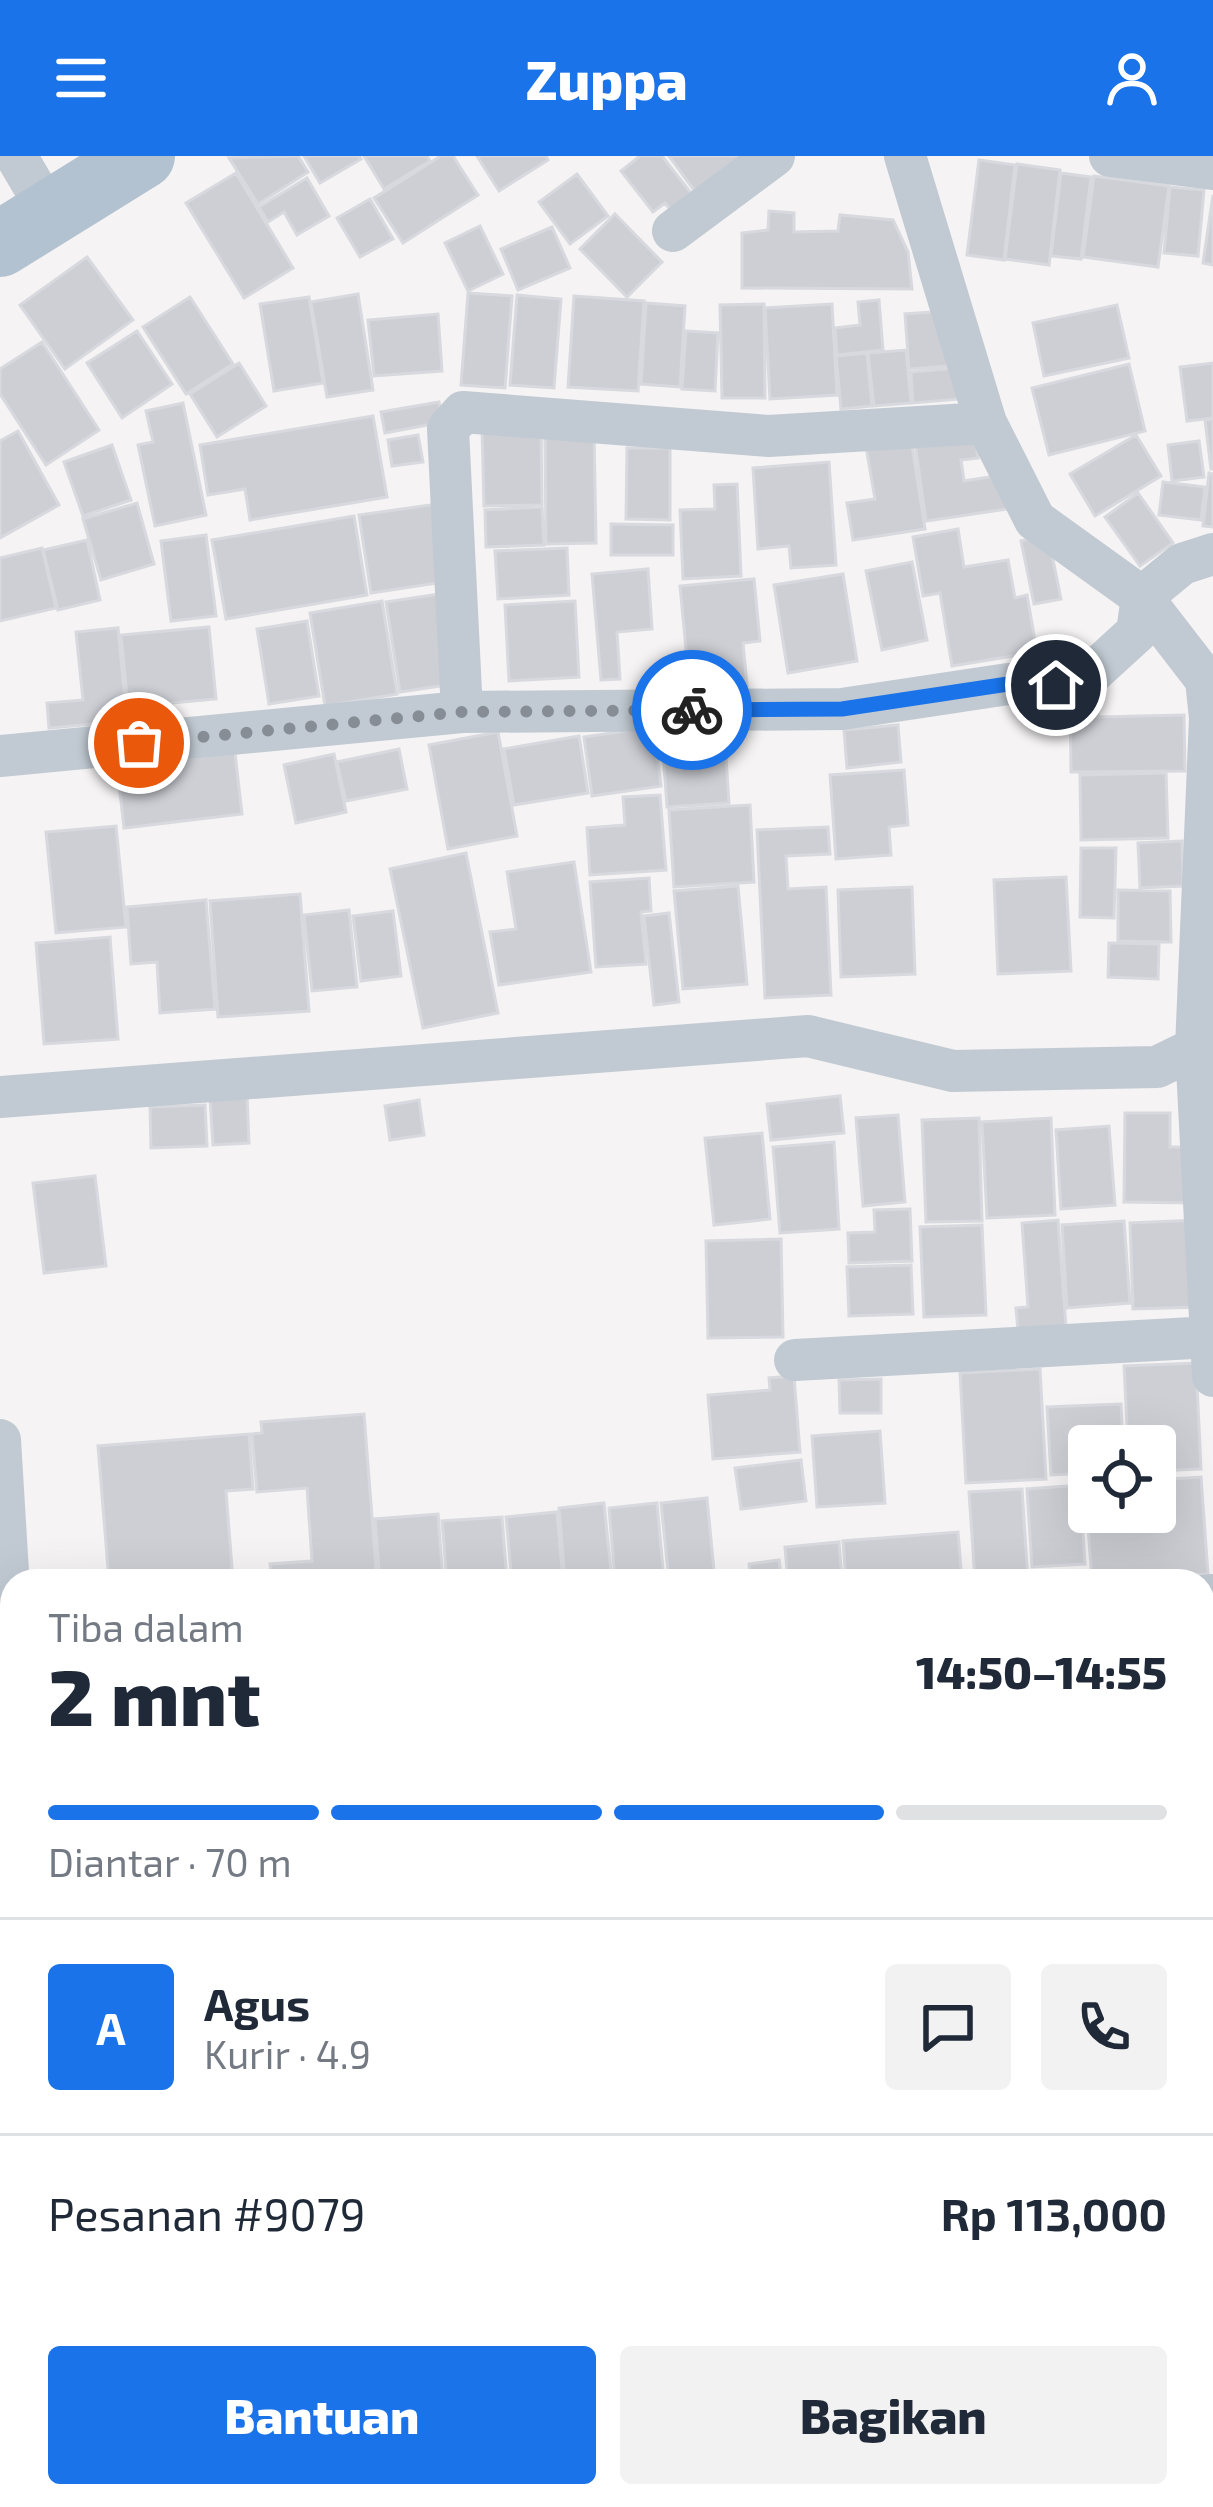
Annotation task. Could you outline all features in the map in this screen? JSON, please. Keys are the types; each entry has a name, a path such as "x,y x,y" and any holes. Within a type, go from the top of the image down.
{"main road":[{"path":"25,228 142,156"}],"street":[{"path":"16,156 25,228"},
{"path":"673,230 774,156"},
{"path":"795,1360 1212,1357 1204,1048 1206,680 1142,597 1035,520 986,423 905,156"},
{"path":"1110,156 1213,169"},
{"path":"462,712 448,429 463,412 769,436 986,423"},
{"path":"0,756 462,712 842,709 1008,684 1056,685 1091,674 1137,632 1142,597 1182,564 1213,554"},
{"path":"0,1097 808,1036 953,1071 1157,1067 1204,1048"},
{"path":"0,1440 8,1569"}],"building":[{"path":"298,156 308,172 258,204 229,158"},
{"path":"304,156 359,156 361,159 320,183"},
{"path":"364,156 427,156 430,161 384,189"},
{"path":"441,156 453,156 478,195 403,243 374,198"},
{"path":"477,156 546,156 548,160 499,191"},
{"path":"640,156 662,156 698,202 677,218 665,203 653,212 621,171"},
{"path":"669,156 744,156 699,197"},
{"path":"979,160 1015,165 1004,260 967,255"},
{"path":"1017,164 1060,170 1049,265 1005,259"},
{"path":"236,173 293,268 244,298 186,203"},
{"path":"1061,173 1091,177 1081,259 1051,256"},
{"path":"577,174 608,216 570,244 539,202"},
{"path":"1094,176 1169,186 1158,267 1083,257"},
{"path":"307,178 329,216 297,235 284,212 268,222 259,207"},
{"path":"1170,187 1204,190 1198,256 1164,253"},
{"path":"1213,195 1213,265 1203,263"},
{"path":"370,199 393,239 360,257 337,218"},
{"path":"769,211 794,213 794,232 838,231 840,215 893,220 908,252 912,289 742,288 742,233 768,230"},
{"path":"615,214 662,262 627,297 580,249"},
{"path":"480,226 503,274 468,291 445,243"},
{"path":"552,227 570,268 518,290 501,249"},
{"path":"87,257 133,320 65,369 20,305"},
{"path":"468,293 512,296 505,388 461,385"},
{"path":"358,294 373,390 327,397 311,302"},
{"path":"517,295 561,299 554,388 510,385"},
{"path":"574,296 644,301 638,391 568,387"},
{"path":"190,297 233,364 186,394 143,327"},
{"path":"309,297 323,383 274,391 260,304"},
{"path":"879,300 883,350 837,355 835,328 860,325 858,302"},
{"path":"646,303 685,306 680,387 641,384"},
{"path":"764,304 765,398 722,398 720,305"},
{"path":"832,304 837,395 770,399 765,308"},
{"path":"1117,305 1129,358 1044,376 1033,323"},
{"path":"946,311 949,366 909,369 905,314"},
{"path":"438,314 442,371 374,376 368,320"},
{"path":"137,331 172,384 122,418 87,363"},
{"path":"686,331 718,333 715,391 682,389"},
{"path":"42,342 99,430 46,465 0,394 0,369"},
{"path":"906,350 911,403 874,406 868,353"},
{"path":"867,353 872,406 841,409 836,356"},
{"path":"239,363 266,406 217,437 190,394"},
{"path":"1213,363 1213,418 1187,421 1180,367"},
{"path":"1129,364 1145,431 1049,455 1032,388"},
{"path":"957,368 960,399 913,403 911,372"},
{"path":"439,402 443,422 385,433 381,412"},
{"path":"183,403 206,515 155,526 138,445 153,442 146,411"},
{"path":"373,416 387,497 250,520 245,489 208,495 200,445"},
{"path":"1213,419 1213,469 1211,469 1205,420"},
{"path":"541,427 542,505 484,506 482,428"},
{"path":"18,431 59,505 0,538 0,441"},
{"path":"594,433 596,543 546,544 545,434"},
{"path":"910,433 925,529 853,540 847,503 875,499 865,441"},
{"path":"974,434 978,458 961,460 964,481 1002,475 1007,509 926,521 915,443"},
{"path":"418,435 423,462 392,466 388,440"},
{"path":"1136,435 1161,476 1095,516 1070,474"},
{"path":"1199,441 1204,477 1172,481 1168,445"},
{"path":"112,445 131,500 83,516 64,462"},
{"path":"627,448 670,448 670,520 626,519"},
{"path":"829,462 836,565 791,568 789,546 758,549 753,468"},
{"path":"1209,473 1213,474 1213,527 1203,526"},
{"path":"1163,482 1205,487 1201,520 1159,515"},
{"path":"737,484 741,576 683,579 680,510 715,509 714,485"},
{"path":"1138,493 1173,543 1140,566 1105,517"},
{"path":"137,503 154,564 101,580 83,519"},
{"path":"438,504 450,581 371,593 359,515"},
{"path":"542,507 544,545 486,547 485,510"},
{"path":"354,516 367,595 226,619 212,540"},
{"path":"611,524 673,525 673,555 611,555"},
{"path":"958,529 964,567 1008,560 1015,598 1027,595 1037,652 952,666 940,593 923,596 913,537"},
{"path":"206,535 216,616 171,621 161,541"},
{"path":"1048,535 1061,599 1034,604 1021,541"},
{"path":"87,540 100,600 58,610 43,550"},
{"path":"42,548 56,608 0,621 0,558"},
{"path":"567,548 569,595 498,599 495,551"},
{"path":"912,562 927,640 882,650 866,571"},
{"path":"648,569 652,629 617,632 620,679 601,680 592,574"},
{"path":"843,574 857,661 788,673 774,585"},
{"path":"754,579 760,641 743,643 747,686 690,691 680,586"},
{"path":"446,593 460,683 400,692 386,602"},
{"path":"382,601 397,694 325,706 310,613"},
{"path":"575,601 579,677 509,681 505,605"},
{"path":"307,621 319,696 269,704 257,629"},
{"path":"209,627 216,699 128,707 121,635"},
{"path":"118,628 127,721 49,728 47,703 83,700 76,632"},
{"path":"1070,693 1097,693 1098,717 1184,715 1185,771 1071,772"},
{"path":"898,725 901,762 847,768 844,730"},
{"path":"653,727 661,786 592,796 584,737"},
{"path":"498,732 517,836 448,849 429,745"},
{"path":"706,732 708,745 725,743 729,803 667,807 662,735"},
{"path":"579,736 588,793 514,805 504,749"},
{"path":"399,749 407,789 346,801 337,762"},
{"path":"235,753 242,814 124,828 117,766"},
{"path":"334,754 346,812 296,823 284,765"},
{"path":"904,770 908,825 889,827 891,855 836,859 830,775"},
{"path":"1166,773 1168,838 1081,840 1080,775"},
{"path":"660,795 666,870 590,875 587,828 625,825 623,797"},
{"path":"750,805 754,882 674,887 669,810"},
{"path":"116,826 126,927 56,933 46,832"},
{"path":"828,827 830,854 786,856 788,889 826,887 831,995 765,998 757,830"},
{"path":"1182,841 1183,886 1140,888 1138,843"},
{"path":"1081,848 1116,848 1114,918 1080,917"},
{"path":"466,853 498,1013 423,1028 390,869"},
{"path":"574,862 591,972 499,985 490,932 516,929 507,872"},
{"path":"1066,877 1071,971 998,974 994,880"},
{"path":"649,878 651,911 641,912 646,964 596,967 590,882"},
{"path":"738,886 747,984 683,989 674,891"},
{"path":"912,887 915,974 841,977 838,890"},
{"path":"1118,890 1170,891 1171,942 1118,941"},
{"path":"300,894 309,1011 218,1017 210,901"},
{"path":"206,900 215,1009 160,1013 157,962 131,964 127,907"},
{"path":"349,910 357,987 312,991 304,915"},
{"path":"393,911 401,976 361,981 353,916"},
{"path":"669,913 679,1002 654,1005 644,916"},
{"path":"110,937 118,1039 44,1044 36,943"},
{"path":"1109,943 1159,944 1158,979 1108,977"},
{"path":"247,1095 249,1143 213,1145 210,1098"},
{"path":"840,1096 844,1133 771,1140 767,1104"},
{"path":"419,1100 424,1135 390,1140 385,1106"},
{"path":"205,1105 207,1146 151,1148 150,1107"},
{"path":"1125,1113 1170,1113 1170,1147 1192,1147 1192,1203 1124,1202"},
{"path":"898,1115 905,1202 863,1206 856,1118"},
{"path":"979,1118 982,1221 926,1222 922,1120"},
{"path":"1051,1118 1055,1215 987,1218 982,1122"},
{"path":"1109,1126 1115,1205 1061,1209 1056,1130"},
{"path":"762,1133 770,1219 714,1225 705,1138"},
{"path":"834,1142 839,1229 780,1233 773,1147"},
{"path":"95,1176 106,1266 44,1273 33,1183"},
{"path":"910,1209 912,1261 849,1263 848,1233 875,1232 874,1210"},
{"path":"1058,1220 1066,1327 1018,1331 1016,1308 1028,1307 1022,1223"},
{"path":"1198,1220 1201,1307 1133,1309 1130,1223"},
{"path":"1124,1221 1130,1303 1067,1308 1062,1225"},
{"path":"982,1225 986,1315 924,1317 920,1227"},
{"path":"781,1239 783,1337 708,1338 706,1241"},
{"path":"911,1265 913,1314 849,1316 847,1267"},
{"path":"1196,1363 1201,1469 1176,1470 1176,1425 1127,1425 1124,1366"},
{"path":"1040,1369 1046,1479 966,1483 960,1373"},
{"path":"794,1376 800,1452 713,1459 708,1395 770,1390 769,1378"},
{"path":"881,1379 881,1413 840,1413 839,1380"},
{"path":"1121,1404 1122,1425 1068,1425 1068,1474 1051,1475 1047,1407"},
{"path":"364,1414 376,1569 271,1569 270,1564 312,1561 307,1488 257,1492 252,1434 262,1433 261,1422"},
{"path":"880,1431 885,1503 817,1507 812,1436"},
{"path":"249,1434 253,1489 226,1491 232,1569 108,1569 98,1446"},
{"path":"801,1460 806,1501 741,1509 735,1468"},
{"path":"1201,1477 1208,1569 1091,1569 1088,1533 1176,1533 1176,1479"},
{"path":"1068,1486 1068,1533 1083,1533 1085,1564 1032,1567 1027,1489"},
{"path":"1022,1489 1027,1569 974,1569 969,1492"},
{"path":"707,1498 714,1569 668,1569 661,1503"},
{"path":"604,1503 611,1569 564,1569 559,1508"},
{"path":"657,1503 663,1569 614,1569 609,1508"},
{"path":"557,1512 562,1569 511,1569 506,1517"},
{"path":"438,1514 442,1569 379,1569 375,1519"},
{"path":"502,1517 506,1569 446,1569 442,1521"},
{"path":"958,1532 961,1569 845,1569 843,1541"},
{"path":"839,1542 841,1569 787,1569 785,1547"},
{"path":"779,1560 780,1569 750,1569 749,1564"}],"way so far":[{"path":"139,743 462,712 692,710"}],"route":[{"path":"692,710 842,709 1008,684 1056,685"}]}
